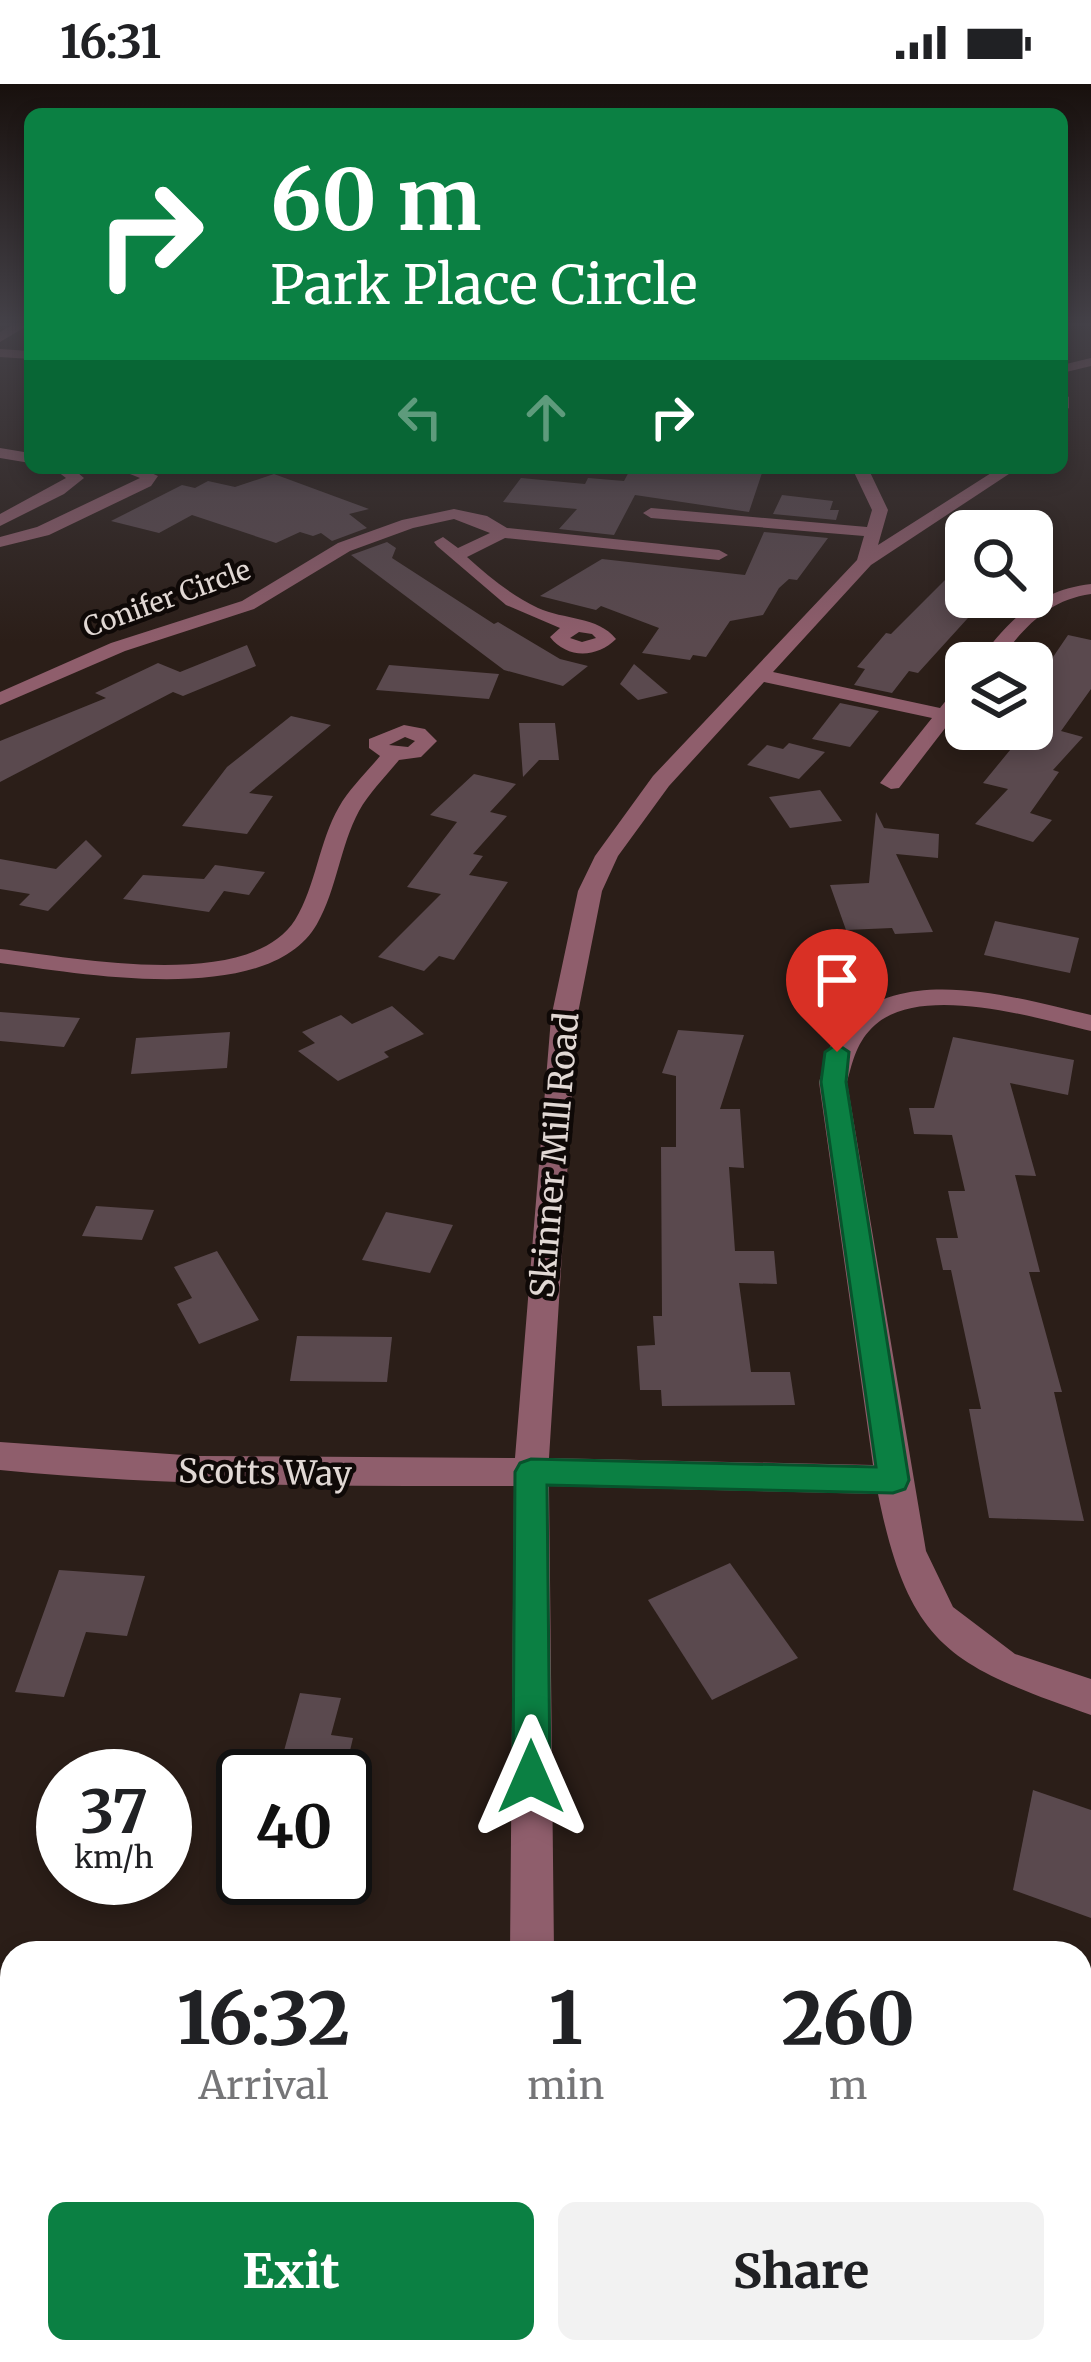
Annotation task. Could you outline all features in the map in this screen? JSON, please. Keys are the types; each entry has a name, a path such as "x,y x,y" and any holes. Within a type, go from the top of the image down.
{"street":[{"path":"0,520 67,486 76,478 70,474"},
{"path":"0,542 43,532 145,483 150,476 143,474"},
{"path":"861,474 872,534"},
{"name":"Skinner Mill Road","path":"532,1941 531,1472 564,1018 590,890 607,856 661,781 760,675 872,534 932,515 1000,474"},
{"path":"633,546 655,506 739,521 872,534 932,515"},
{"name":"Conifer Circle","path":"2,695 118,647 248,605 344,547 395,529 454,514 482,520 494,537"},
{"path":"395,529 633,546 716,563 739,521"},
{"path":"435,533 515,603 572,628"},
{"path":"456,556 494,537"},
{"path":"1004,642 1031,608 1067,590 1091,590"},
{"path":"760,675 945,715 891,783"},
{"path":"0,956 199,971 232,965 293,939 305,924 349,808 393,754"},
{"path":"1091,1023 966,996 898,1001 861,1021 837,1052 833,1082 893,1480 908,1551 940,1619 1003,1667 1091,1697"},
{"name":"Scotts Way","path":"0,1456 105,1468 241,1473 531,1472 893,1480"}],"building":[{"path":"274,474 369,509 349,514 367,528 332,541 321,533 300,532 276,543 192,515 159,533 111,521 182,485 195,488 208,481 235,487"},
{"path":"628,474 762,474 749,512 635,495 614,535 559,529 577,509 503,502 521,478 585,484 588,478 624,481"},
{"path":"782,495 833,501 830,510 839,510 836,520 773,514"},
{"path":"764,532 828,538 797,580 789,579 779,588 763,615 730,621 706,657 693,655 690,660 642,653 659,628 601,606 596,610 540,596 602,559 745,575"},
{"path":"387,542 396,548 392,558 494,624 498,622 560,659 588,666 563,686 504,670 351,555"},
{"path":"945,580 945,618 968,618 918,673 909,671 892,693 854,685 865,669 857,667 886,633 891,634"},
{"path":"1068,635 1091,640 1091,689 1061,731 1083,737 1053,770 1059,772 1030,813 1052,820 1033,842 975,824 1008,789 983,783 1010,750 1053,750 1053,657"},
{"path":"247,645 256,666 183,696 173,692 0,782 0,741 106,698 95,693 158,663 180,672"},
{"path":"634,664 668,693 638,700 620,684"},
{"path":"389,665 499,674 489,699 376,690"},
{"path":"840,703 879,711 850,747 812,739"},
{"path":"291,716 331,725 249,793 273,796 247,834 182,826 227,767"},
{"path":"519,723 555,723 559,760 539,760 523,777"},
{"path":"789,743 825,752 799,779 747,765 767,745 783,749"},
{"path":"474,774 516,784 490,812 507,816 473,854 483,856 469,875 508,882 454,960 439,956 424,971 378,957 441,894 407,887 457,822 430,815"},
{"path":"820,790 842,821 790,828 769,797"},
{"path":"876,812 884,828 939,834 938,858 896,854 933,932 846,930 830,885 869,883"},
{"path":"86,840 102,856 48,911 19,905 30,894 0,889 0,859 56,869"},
{"path":"215,865 265,872 249,895 224,891 209,912 123,899 143,875 204,879"},
{"path":"995,921 1079,938 1070,973 984,955"},
{"path":"392,1006 424,1034 384,1052 389,1057 338,1081 298,1051 315,1043 302,1032 341,1015 352,1024"},
{"path":"0,1012 80,1018 64,1047 0,1041"},
{"path":"678,1030 744,1035 720,1109 740,1109 744,1168 729,1167 735,1251 774,1251 777,1284 739,1283 751,1372 790,1372 795,1405 662,1406 661,1390 640,1390 637,1346 655,1345 653,1316 662,1316 661,1147 676,1147 676,1076 662,1073"},
{"path":"230,1032 227,1068 131,1074 136,1038"},
{"path":"953,1037 1074,1060 1068,1095 1010,1083 1036,1176 1015,1175 1040,1272 1029,1272 1062,1392 1054,1392 1084,1521 989,1518 969,1409 981,1409 951,1270 943,1270 936,1238 958,1238 948,1191 965,1191 952,1135 914,1134 909,1108 934,1108"},
{"path":"96,1206 154,1210 142,1240 82,1236"},
{"path":"386,1212 453,1225 430,1273 362,1260"},
{"path":"217,1251 259,1320 199,1344 177,1304 192,1298 174,1267"},
{"path":"297,1336 392,1337 387,1382 290,1381"},
{"path":"730,1563 798,1658 712,1700 648,1600"},
{"path":"59,1570 145,1576 127,1636 86,1632 64,1697 15,1692"},
{"path":"300,1693 341,1698 331,1735 353,1738 350,1749 284,1749"},
{"path":"1033,1790 1091,1810 1091,1918 1013,1890"}],"route":[{"path":"531,1777 531,1472 893,1480 833,1082 837,1052"}]}
